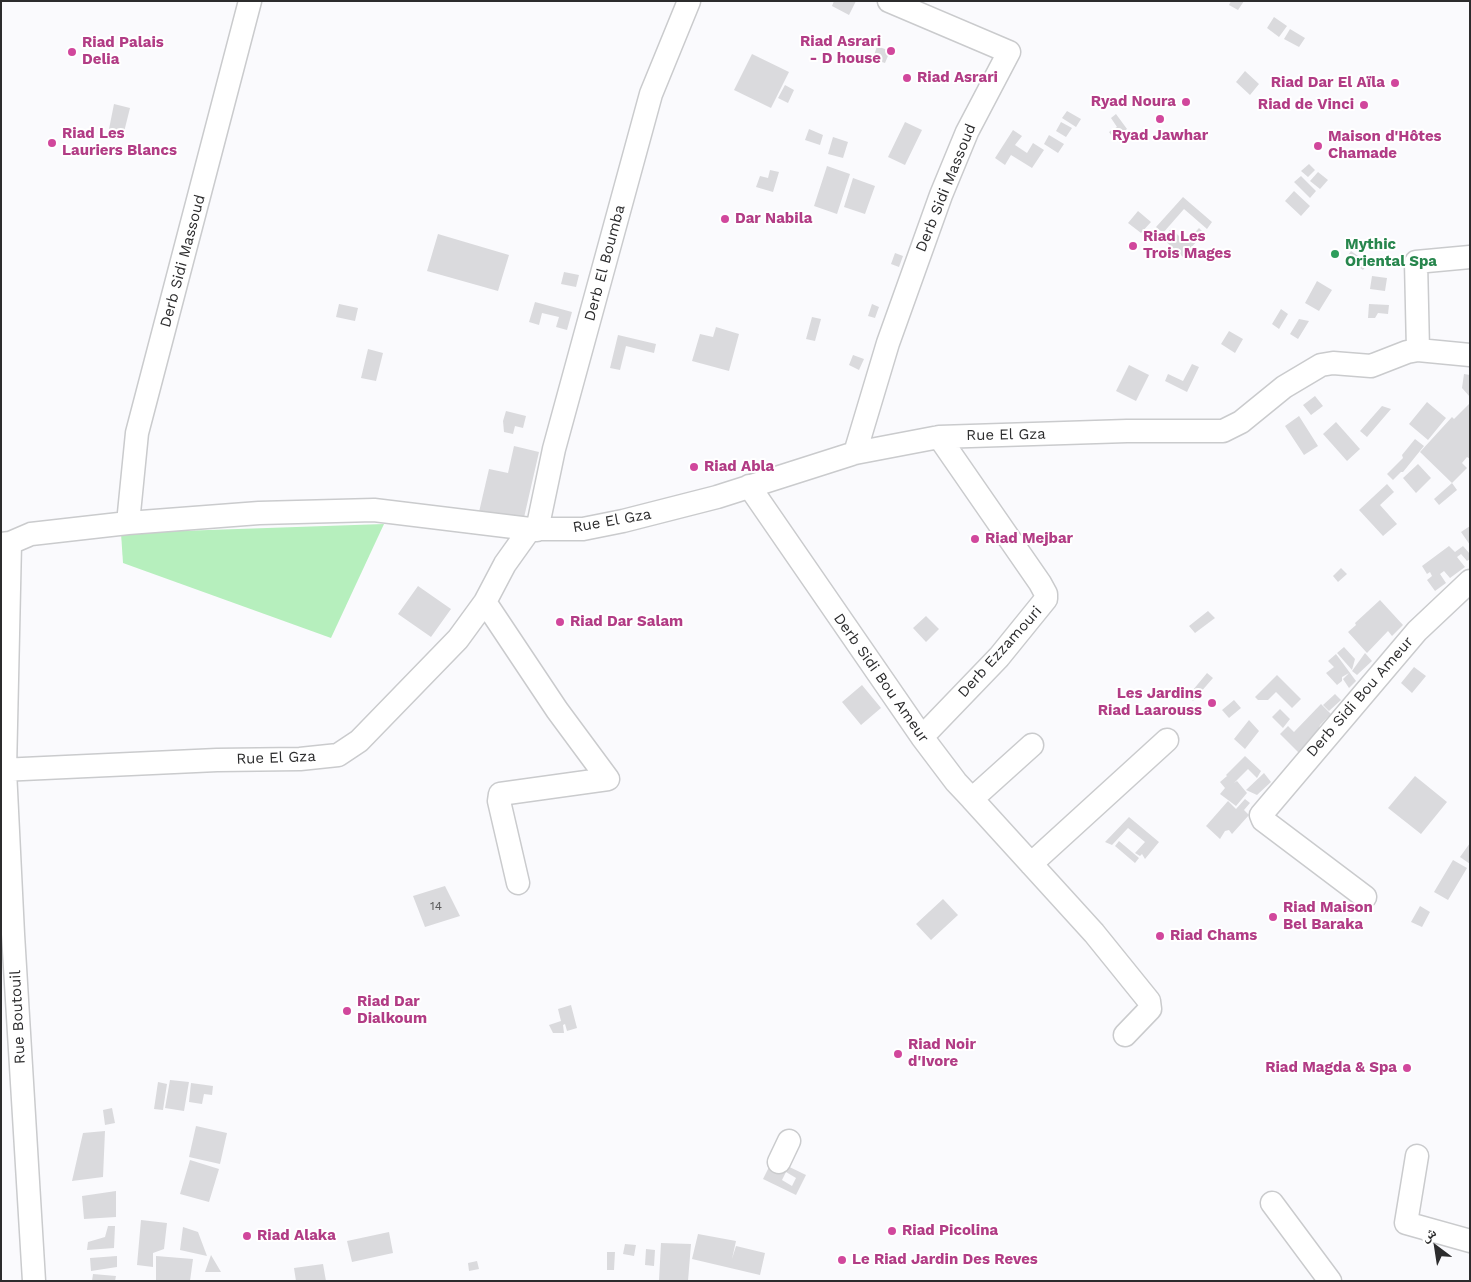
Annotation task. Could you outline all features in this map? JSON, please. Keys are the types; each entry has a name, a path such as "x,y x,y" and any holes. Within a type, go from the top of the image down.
{"street":[{"name":"Derb Sidi Massoud","path":"128,522 137,433 250,1"},
{"name":"Derb El Boumba","path":"533,530 651,94 689,1"},
{"name":"Derb Sidi Massoud","path":"855,453 888,343 941,195 967,132 1009,52 889,1"},
{"path":"1418,350 1416,262 1470,257"},
{"name":"Rue El Gza","path":"5,544 31,534 128,522 259,513 374,510 533,530 583,528 623,521 691,504 855,453 939,437 1223,431 1241,422 1284,387 1321,365 1333,363 1371,366 1407,352 1418,350 1470,355"},
{"name":"Derb Ezzamouri","path":"922,737 1000,657 1046,599 1046,594 1040,583 939,437"},
{"name":"Derb Sidi Bou Ameur","path":"749,486 922,737 956,782 1094,933 1151,1005 1147,1014 1125,1035"},
{"name":"Rue El Gza","path":"3,770 217,760 300,759 338,755 359,741 458,639 485,602 505,564 533,530"},
{"name":"Rue Boutouil","path":"5,544 3,770 34,1281"},
{"name":"Derb Sidi Bou Ameur","path":"1365,897 1263,820 1261,815 1417,631 1470,582"},
{"path":"485,602 557,710 608,779 500,794 499,801 518,883"},
{"path":"1031,864 1167,740"},
{"path":"972,799 1032,745"},
{"path":"779,1162 789,1141"},
{"path":"1417,1156 1406,1223 1470,1241"},
{"path":"1272,1203 1330,1281"}],"green space":[{"path":"384,524 331,638 123,563 121,533"}],"building":[{"path":"834,1 856,1 849,15 832,6"},
{"path":"1231,1 1244,1 1238,10 1229,5"},
{"path":"1274,17 1287,26 1279,37 1267,28"},
{"path":"1290,29 1305,38 1299,47 1284,39"},
{"path":"877,46 890,51 885,63 873,59"},
{"path":"752,54 789,72 771,108 734,90"},
{"path":"1245,71 1259,84 1250,95 1236,82"},
{"path":"785,85 794,90 788,103 778,98"},
{"path":"114,104 130,108 124,132 109,129"},
{"path":"1067,111 1081,119 1076,127 1062,118"},
{"path":"1116,114 1127,129 1114,139 1109,132 1117,127 1111,118"},
{"path":"905,122 922,130 905,165 888,157"},
{"path":"1061,122 1072,128 1066,137 1056,131"},
{"path":"809,129 823,135 820,145 805,140"},
{"path":"1013,130 1022,136 1015,145 1027,153 1033,143 1044,150 1032,168 1011,155 1005,165 995,158"},
{"path":"1049,135 1064,144 1058,153 1044,144"},
{"path":"833,137 848,142 843,158 828,154"},
{"path":"1309,164 1315,170 1308,177 1301,171"},
{"path":"827,166 850,174 837,214 814,206"},
{"path":"770,170 779,172 773,192 756,187 760,176 768,178"},
{"path":"1318,172 1328,180 1320,189 1310,181"},
{"path":"1301,176 1316,191 1310,198 1294,182"},
{"path":"853,178 875,186 865,214 844,207"},
{"path":"1294,191 1310,206 1301,216 1285,201"},
{"path":"1183,197 1212,222 1207,229 1184,209 1163,233 1156,227"},
{"path":"1138,211 1151,222 1141,233 1128,223"},
{"path":"1199,228 1204,233 1183,257 1162,238 1171,229 1186,242"},
{"path":"438,234 509,255 498,291 427,271"},
{"path":"1351,251 1368,263 1363,270 1346,258"},
{"path":"895,253 903,256 899,267 891,264"},
{"path":"564,272 579,275 576,287 561,284"},
{"path":"1372,276 1387,278 1385,291 1370,289"},
{"path":"1317,281 1332,290 1319,311 1305,303"},
{"path":"535,302 572,312 567,330 556,327 559,317 542,313 539,325 529,322"},
{"path":"339,304 358,308 355,321 336,317"},
{"path":"872,304 879,307 875,318 868,316"},
{"path":"1369,304 1389,305 1388,314 1378,313 1375,318 1368,318"},
{"path":"1281,309 1288,314 1279,329 1272,324"},
{"path":"812,317 821,319 815,341 806,339"},
{"path":"1299,319 1309,321 1298,339 1290,334"},
{"path":"716,327 739,334 729,371 692,361 700,334 713,337"},
{"path":"1229,331 1243,339 1235,353 1221,344"},
{"path":"618,335 656,344 654,353 626,346 620,370 610,368"},
{"path":"368,349 383,353 376,381 361,378"},
{"path":"853,355 864,359 859,370 849,365"},
{"path":"1192,364 1199,367 1187,392 1165,381 1168,374 1183,381"},
{"path":"1129,365 1149,375 1136,401 1116,391"},
{"path":"1464,374 1470,375 1470,397 1462,388"},
{"path":"1315,396 1323,406 1311,415 1303,405"},
{"path":"1427,402 1446,418 1428,440 1409,424"},
{"path":"1470,403 1470,459 1467,457 1462,463 1467,468 1452,483 1420,452 1452,417 1454,419"},
{"path":"1382,406 1391,409 1367,437 1360,431"},
{"path":"506,411 526,416 523,428 515,426 513,434 504,432 503,421"},
{"path":"1299,416 1318,446 1304,455 1285,426"},
{"path":"1336,422 1360,449 1347,461 1323,434"},
{"path":"1415,439 1424,446 1403,472 1393,480 1387,474 1403,458 1402,455"},
{"path":"514,446 539,452 523,522 479,512 489,469 508,473"},
{"path":"1418,464 1431,478 1416,493 1403,478"},
{"path":"1452,483 1457,490 1439,505 1434,499"},
{"path":"1387,484 1394,492 1380,505 1397,524 1383,536 1359,510"},
{"path":"1470,526 1470,545 1461,532"},
{"path":"1449,546 1455,552 1463,546 1470,554 1470,559 1467,561 1461,554 1457,557 1465,567 1450,578 1444,571 1440,574 1446,583 1435,591 1427,580 1432,576 1430,572 1427,574 1422,566"},
{"path":"1341,568 1347,574 1338,582 1333,576"},
{"path":"418,586 451,609 431,637 398,614"},
{"path":"1380,600 1403,625 1392,636 1388,631 1367,653 1348,632"},
{"path":"1208,611 1215,618 1195,633 1189,626"},
{"path":"926,616 939,629 926,642 913,628"},
{"path":"1344,647 1355,659 1352,670 1337,653"},
{"path":"1365,653 1372,661 1357,675 1352,671"},
{"path":"1336,654 1356,681 1349,688 1343,679 1349,673 1342,677 1342,681 1337,685 1326,673 1334,667 1328,661"},
{"path":"1414,667 1426,676 1412,693 1401,683"},
{"path":"1207,673 1213,678 1193,701 1188,696"},
{"path":"1277,675 1301,699 1292,708 1276,692 1268,700 1258,700 1255,697"},
{"path":"862,685 881,708 861,725 842,702"},
{"path":"1335,694 1341,700 1329,711 1323,705"},
{"path":"1234,700 1241,708 1229,718 1222,710"},
{"path":"1321,704 1331,714 1320,725 1318,733 1299,753 1280,734 1288,726 1294,732"},
{"path":"1280,709 1290,719 1283,728 1272,717"},
{"path":"1249,720 1259,731 1245,749 1234,739"},
{"path":"1245,756 1261,771 1257,778 1248,769 1234,783 1237,781 1247,793 1236,806 1220,794 1225,788 1220,782"},
{"path":"1264,773 1271,782 1257,795 1246,790"},
{"path":"1415,776 1447,802 1421,834 1388,808"},
{"path":"1245,799 1250,803 1244,810 1249,815 1232,834 1229,830 1225,831 1220,839 1206,826 1228,801 1236,809"},
{"path":"1129,817 1159,842 1145,859 1142,854 1140,856 1135,853 1145,842 1128,828 1112,845 1105,842"},
{"path":"1119,841 1139,858 1135,863 1115,846"},
{"path":"1470,843 1470,864 1460,857"},
{"path":"1453,860 1467,868 1448,900 1434,892"},
{"path":"445,886 460,916 425,927 413,896"},
{"path":"943,899 958,915 931,940 916,924"},
{"path":"1420,906 1430,912 1422,927 1411,922"},
{"path":"571,1005 577,1028 567,1031 565,1024 563,1025 564,1033 553,1033 549,1025 561,1021 558,1009"},
{"path":"170,1080 189,1082 184,1111 165,1108"},
{"path":"158,1082 167,1084 163,1110 154,1109"},
{"path":"191,1083 213,1086 212,1095 204,1094 202,1104 189,1102"},
{"path":"112,1108 115,1123 105,1125 103,1110"},
{"path":"196,1126 227,1133 220,1164 189,1157"},
{"path":"105,1131 103,1177 72,1181 83,1133"},
{"path":"773,1159 806,1175 796,1195 763,1179","holes":["786,1172 796,1178 792,1186 782,1180"]},
{"path":"190,1160 219,1169 209,1202 180,1194"},
{"path":"116,1191 116,1217 84,1219 82,1196"},
{"path":"141,1220 167,1223 164,1249 153,1253 153,1267 137,1265"},
{"path":"108,1226 115,1226 114,1248 87,1250 88,1242 105,1237"},
{"path":"183,1227 198,1232 207,1256 180,1250"},
{"path":"389,1232 393,1253 352,1262 347,1241"},
{"path":"698,1234 736,1241 732,1259 736,1246 765,1253 760,1275 692,1259"},
{"path":"661,1243 691,1244 688,1281 659,1281"},
{"path":"625,1244 636,1245 634,1256 623,1254"},
{"path":"646,1249 655,1250 654,1266 645,1265"},
{"path":"607,1252 615,1252 614,1270 607,1270"},
{"path":"211,1255 221,1272 205,1272"},
{"path":"117,1256 117,1267 91,1271 90,1258"},
{"path":"156,1256 193,1259 190,1281 156,1281"},
{"path":"477,1261 479,1269 469,1271 468,1263"},
{"path":"323,1264 326,1281 296,1281 294,1268"},
{"path":"93,1274 116,1276 115,1281 92,1281"}],"place":[{"name":"Riad Asrari - D house","path":"891,51"},
{"name":"Riad Palais Delia","path":"72,52"},
{"name":"Riad Asrari","path":"907,78"},
{"name":"Riad Dar El Aïla","path":"1395,83"},
{"name":"Ryad Noura","path":"1186,102"},
{"name":"Riad de Vinci","path":"1364,105"},
{"name":"Ryad Jawhar","path":"1160,119"},
{"name":"Riad Les Lauriers Blancs","path":"52,143"},
{"name":"Maison d'Hôtes Chamade","path":"1318,146"},
{"name":"Dar Nabila","path":"725,219"},
{"name":"Riad Les Trois Mages","path":"1133,246"},
{"name":"Mythic Oriental Spa","path":"1335,254"},
{"name":"Riad Abla","path":"694,467"},
{"name":"Riad Mejbar","path":"975,539"},
{"name":"Riad Dar Salam","path":"560,622"},
{"name":"Les Jardins Riad Laarouss","path":"1212,703"},
{"name":"Riad Maison Bel Baraka","path":"1273,917"},
{"name":"Riad Chams","path":"1160,936"},
{"name":"Riad Dar Dialkoum","path":"347,1011"},
{"name":"Riad Noir d'Ivore","path":"898,1054"},
{"name":"Riad Magda & Spa","path":"1407,1068"},
{"name":"Riad Picolina","path":"892,1231"},
{"name":"Riad Alaka","path":"247,1236"},
{"name":"Le Riad Jardin Des Reves","path":"842,1260"}]}
